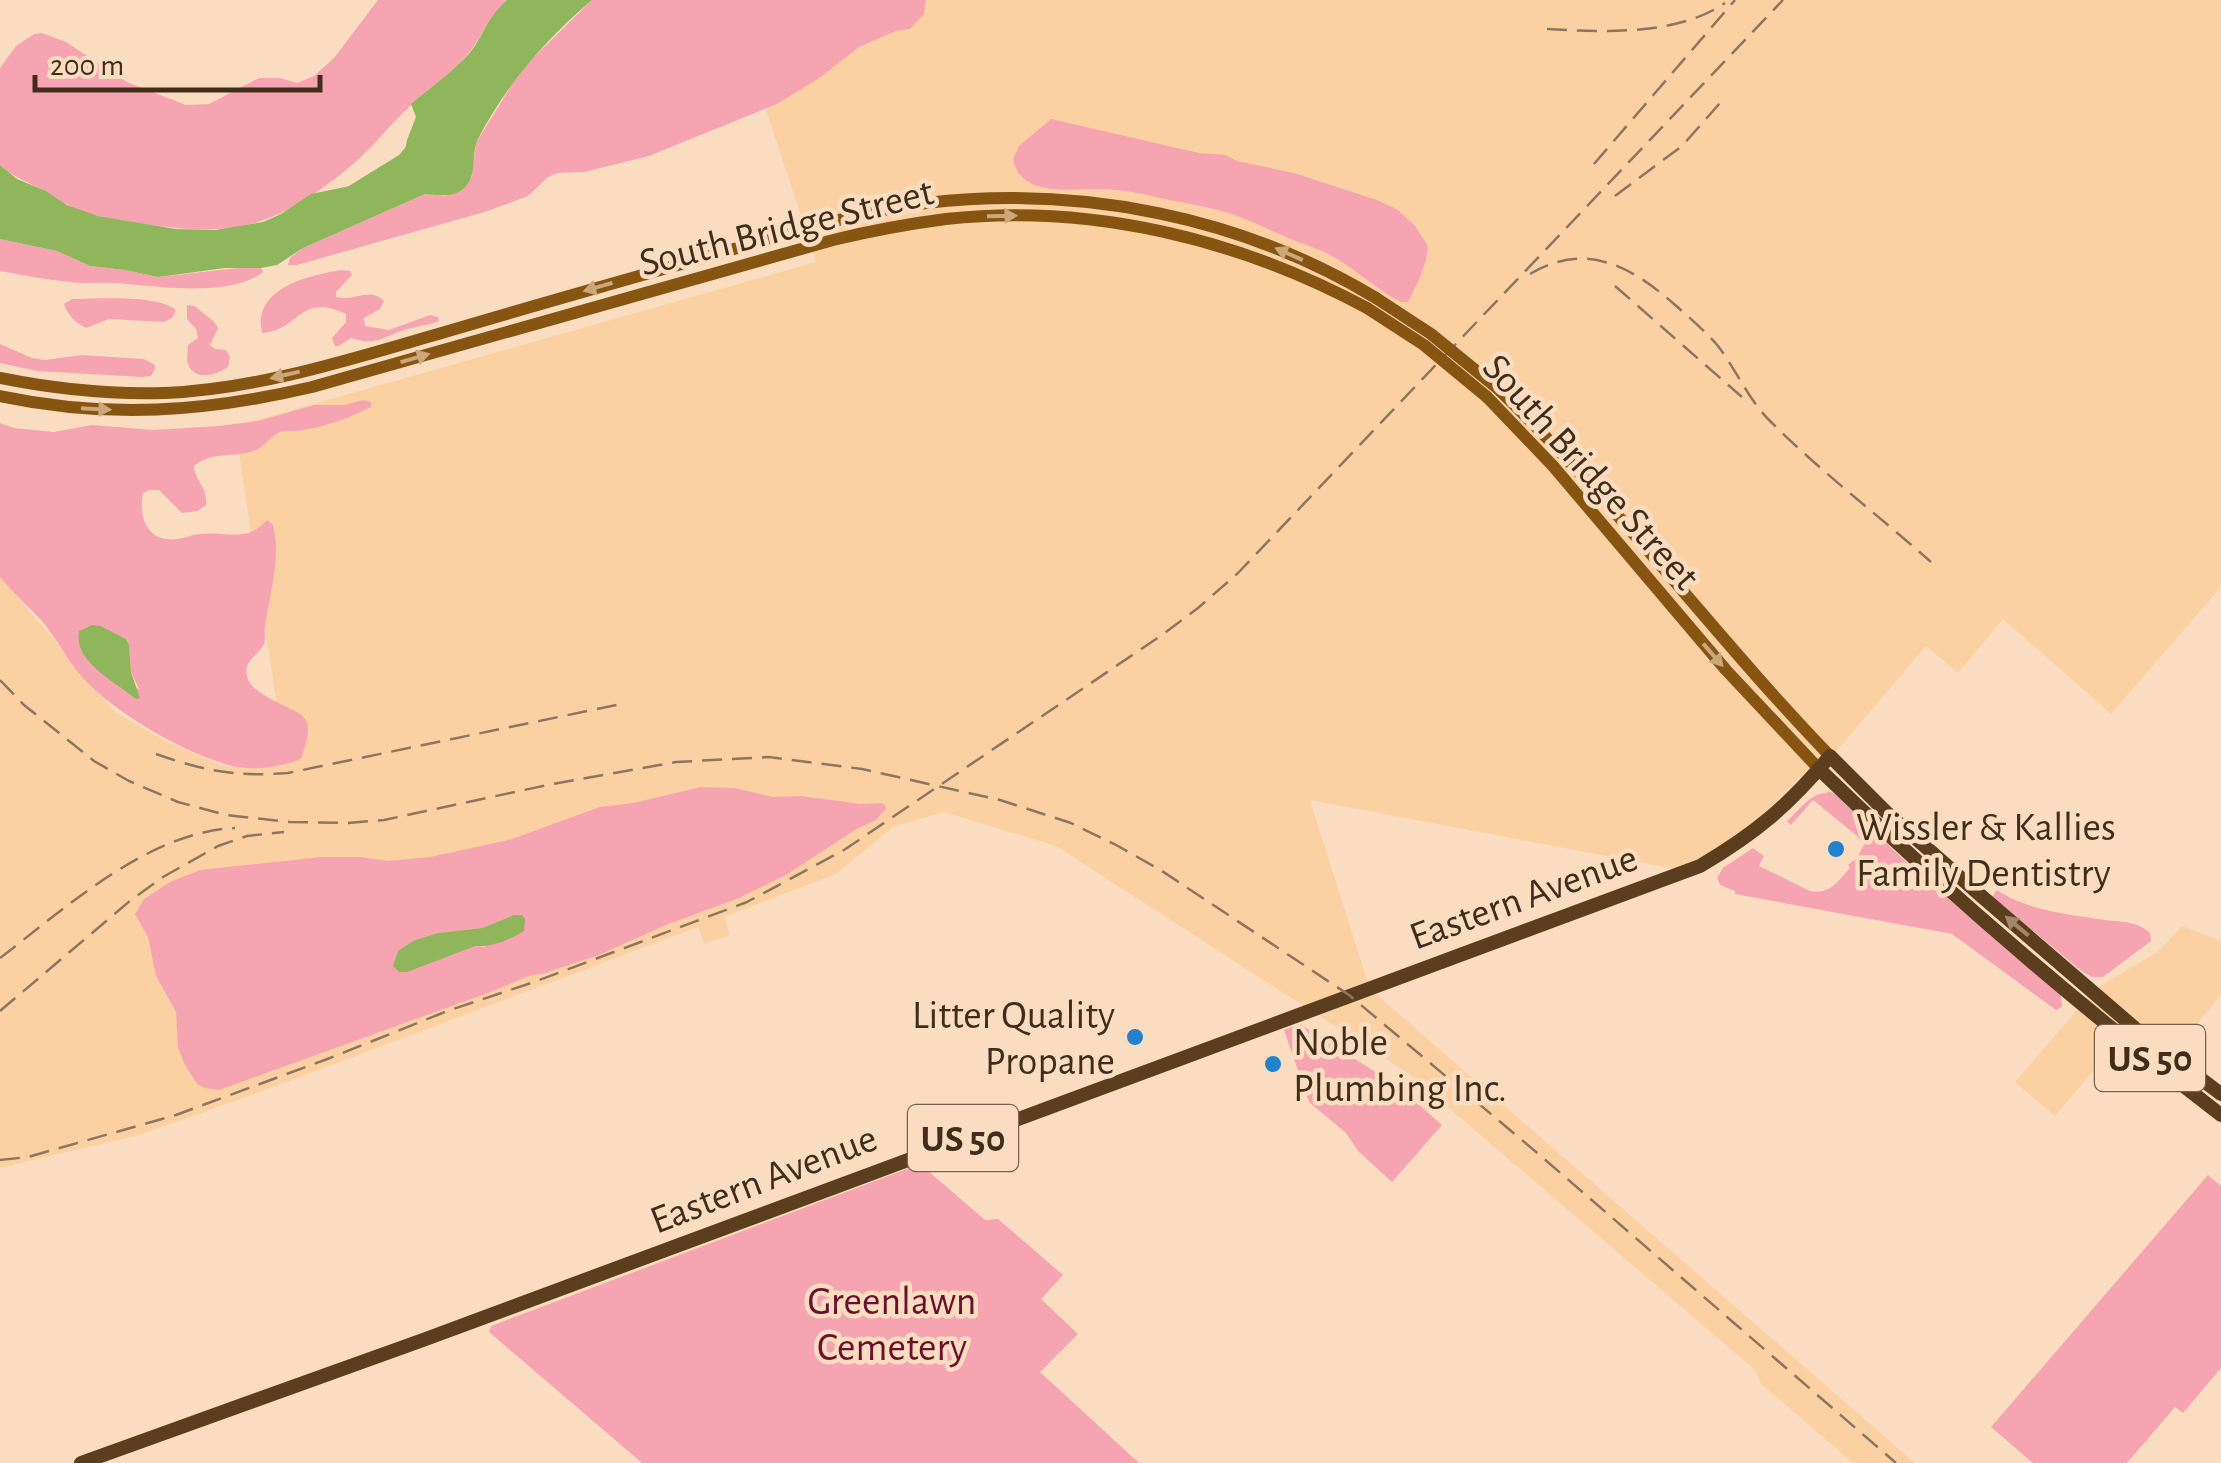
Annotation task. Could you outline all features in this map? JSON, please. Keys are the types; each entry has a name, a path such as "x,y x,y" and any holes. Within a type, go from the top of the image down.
{"main road":[{"name":"South Bridge Street","path":"0,378 78,391 130,393 256,382 418,340 828,222 927,203 1032,198 1113,205 1186,218 1279,249 1353,284 1371,303 1492,392 1576,469 1715,630 1886,812 2144,1036 2221,1094"},
{"name":"South Bridge Street","path":"0,396 85,409 142,410 197,408 260,399 833,240 964,218 1026,216 1143,227 1270,262 1371,303"},
{"name":"South Bridge Street","path":"1492,392 1726,670 1819,769 1914,861 2221,1115"},
{"name":"Eastern Avenue","path":"81,1463 1700,866 1763,826 1830,756"}],"shaded area":[{"path":"507,0 592,0 543,47 501,100 478,139 471,178 459,192 425,194 303,248 277,265 261,268 225,268 158,277 90,266 57,251 0,239 0,165 17,179 67,205 98,216 176,229 215,230 263,222 311,194 376,184 402,166 416,117 411,104 466,57"},
{"path":"730,0 2221,0 2221,587 2111,714 2003,619 1958,673 1926,646 1834,754 1799,778 1750,829 1681,870 1310,800 1366,977 1377,995 1915,1463 1853,1463 1761,1384 1754,1369 1409,1074 1056,846 944,812 893,827 836,874 724,917 730,935 704,944 698,927 139,1135 0,1168 0,576 115,712 163,740 220,765 286,766 235,426 816,262"},
{"path":"92,625 126,639 140,698 105,676 82,651 79,631"},
{"path":"514,915 525,919 524,931 506,940 475,946 407,972 399,972 393,966 398,951 413,941 438,933 482,928"},
{"path":"2182,926 2221,941 2221,995 2174,1051 2136,1021 2055,1116 2015,1082 2095,989 2159,951"}],"green space":[{"path":"378,0 507,0 461,62 410,106 354,164 319,191 272,217 225,228 200,229 111,218 74,208 0,165 0,68 16,46 34,34 66,42 127,82 186,105 209,104 259,78 297,83 314,76 334,58"},
{"path":"592,0 926,0 924,14 910,29 859,47 777,104 649,156 584,172 558,173 528,196 488,211 288,265 290,258 303,248 425,194 446,196 472,177 476,143 513,83"},
{"path":"1051,119 1199,153 1226,155 1377,200 1398,210 1428,246 1419,280 1408,302 1401,302 1334,257 1234,215 1132,192 1060,190 1035,185 1017,171 1013,159 1019,146"},
{"path":"0,239 57,251 90,266 158,277 257,266 263,272 249,280 213,288 61,281 0,271"},
{"path":"342,270 352,275 336,297 367,294 384,301 380,309 364,318 365,326 389,330 430,315 439,321 376,341 351,338 335,346 332,338 346,322 346,314 318,307 275,331 262,333 261,318 274,295 300,280"},
{"path":"72,299 141,299 176,310 164,322 109,319 86,328 65,308 64,304"},
{"path":"187,305 195,306 218,328 210,345 226,350 230,357 228,367 201,375 191,370 188,345 198,338 187,319"},
{"path":"0,344 32,358 81,355 144,359 155,369 151,376 142,377 37,371 0,363"},
{"path":"371,402 371,407 338,421 312,429 280,432 254,451 208,458 194,466 206,499 206,505 198,511 182,513 159,490 143,493 144,520 159,537 244,534 267,520 273,525 275,563 265,641 246,670 250,684 306,721 308,730 301,759 268,767 233,766 193,752 149,729 91,686 42,621 0,577 0,423 54,432 92,425 153,430 258,421 314,405","holes":["101,626 126,639 131,672 139,689 112,680 100,671"]},
{"path":"701,787 735,788 772,797 882,803 886,809 876,820 786,875 599,955 529,976 219,1090 197,1084 185,1065 178,1048 176,1012 156,976 148,937 135,914 144,899 170,882 200,870 322,857 388,861 430,857 509,840 600,807","holes":["514,915 485,947 475,946 438,933 482,928"]},
{"path":"1828,791 2061,995 2062,1007 2056,1010 1952,934 1735,894 1720,885 1717,878 1723,868 1753,848 1764,856 1759,866 1810,891 1833,886 1864,845 1813,800 1791,825 1787,821 1810,799"},
{"path":"1997,890 2049,911 2135,924 2150,933 2151,941 2103,977 2092,977 1992,897"},
{"path":"1300,1024 1399,1087 1442,1125 1392,1182 1359,1152 1346,1133 1309,1102 1284,1030"},
{"name":"Greenlawn Cemetery","path":"920,1164 985,1220 998,1219 1063,1275 1041,1299 1078,1334 1040,1372 1139,1463 642,1463 489,1332 491,1326"},
{"path":"2208,1175 2221,1186 2221,1368 2183,1413 2175,1407 2127,1463 2033,1463 1991,1427"}],"waterway":[{"path":"350,196 405,162 417,147"}],"railway":[{"path":"1594,164 1735,0"},
{"path":"0,1160 28,1157 176,1115 747,902 844,850 1162,635 1238,573 1783,0"},
{"path":"1547,29 1615,31 1662,27 1706,14 1725,3"},
{"path":"1615,196 1682,146 1720,103"},
{"path":"1530,274 1550,264 1588,259 1624,269 1658,290 1718,346 1770,421 1931,562"},
{"path":"1615,286 1742,397"},
{"path":"0,680 24,705 94,761 178,802 226,815 290,822 384,820 676,762 769,757 862,769 1000,800 1071,823 1162,871 1349,995 1896,1463"},
{"path":"156,754 220,771 288,773 626,703"},
{"path":"0,958 140,857 203,833 235,828"},
{"path":"0,1011 163,877 218,846 247,836 284,832"}],"place":[{"name":"Wissler & Kallies Family Dentistry","path":"1836,849"},
{"name":"Litter Quality Propane","path":"1135,1037"},
{"name":"Noble Plumbing Inc.","path":"1273,1064"}]}
